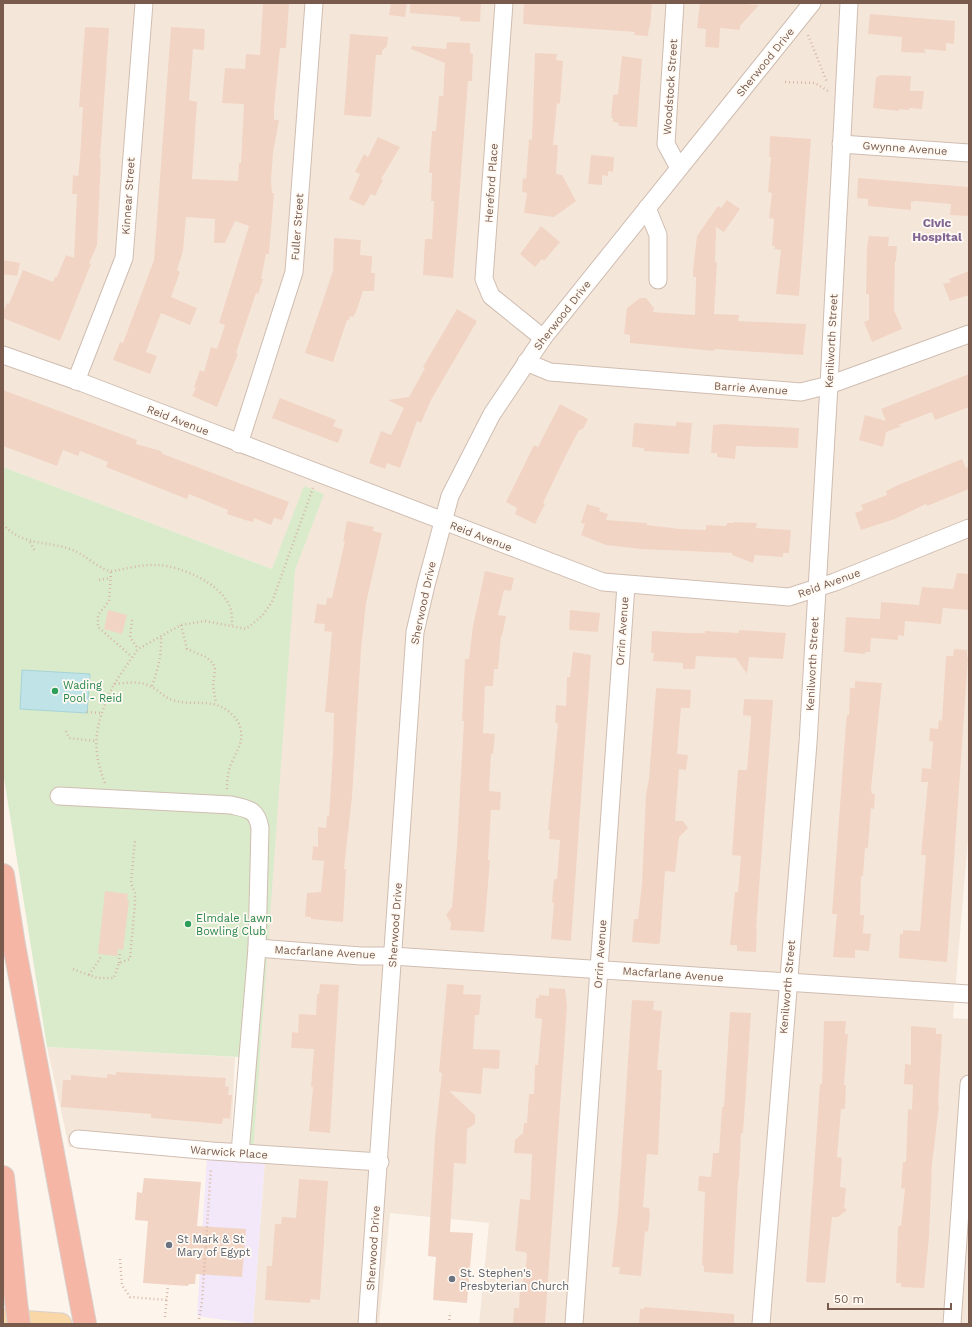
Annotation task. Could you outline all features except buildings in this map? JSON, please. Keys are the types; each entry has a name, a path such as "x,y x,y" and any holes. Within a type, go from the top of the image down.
{"highway":[{"path":"3,875 15,953 85,1324"},
{"path":"3,1177 19,1324"}],"main road":[{"path":"3,1320 61,1324"}],"street":[{"name":"Kinnear Street","path":"76,381 124,258 144,3"},
{"name":"Fuller Street","path":"239,444 294,272 314,3"},
{"name":"Hereford Place","path":"504,3 484,279 491,296 543,338"},
{"name":"Woodstock Street","path":"675,3 666,144 679,168"},
{"name":"Sherwood Drive","path":"367,1324 380,1162 392,956 415,632 442,521 450,496 492,414 543,338 812,3"},
{"name":"Kenilworth Street","path":"761,1324 787,981 808,743 849,3"},
{"name":"Gwynne Avenue","path":"841,144 969,153"},
{"path":"647,208 658,235 658,280"},
{"name":"Barrie Avenue","path":"526,362 550,372 801,392 829,385 969,334"},
{"name":"Reid Avenue","path":"3,355 76,381 603,582 789,597 816,589 969,528"},
{"name":"Orrin Avenue","path":"574,1324 626,585"},
{"path":"59,796 231,805 254,812 259,821 257,948 240,1153"},
{"name":"Macfarlane Avenue","path":"257,948 361,956 392,956 969,994"},
{"path":"952,1324 969,1084"},
{"name":"Warwick Place","path":"78,1138 212,1151 380,1162"}],"path":[{"path":"801,18 828,84 831,87"},
{"path":"785,82 815,83 829,92"},
{"path":"110,799 97,758 95,741 101,713 114,684 138,649 181,625 205,621 232,625 246,629 262,616 272,602 318,474"},
{"path":"3,524 10,533 30,542 74,550 111,572 156,565 176,567 185,570 201,578 224,598 231,611 232,625"},
{"path":"30,542 35,551"},
{"path":"111,572 109,600 98,615 98,627 132,657"},
{"path":"99,580 111,578"},
{"path":"132,620 129,633 138,649"},
{"path":"181,625 187,649 213,663 215,669 213,686 216,703"},
{"path":"152,686 160,663 162,649 161,635"},
{"path":"114,684 132,682 152,686 172,700 190,703 216,703 232,714 241,730 240,746 233,759 227,776 226,789 231,805"},
{"path":"87,712 101,713"},
{"path":"66,731 69,738 95,741"},
{"path":"119,963 130,959 135,904 135,893 131,882 135,839"},
{"path":"73,969 106,979 114,978 119,963 120,951"},
{"path":"89,975 101,957"},
{"path":"200,1319 212,1151"},
{"path":"120,1259 122,1285 130,1297 167,1300"},
{"path":"165,1317 168,1285"},
{"path":"449,1324 450,1312"}],"shaded area":[{"path":"3,3 969,3 969,827 953,1018 969,1019 969,1324 479,1324 489,1223 390,1213 379,1324 253,1324 265,1159 69,1147 47,1047 235,1057 231,1152 253,1153 272,569 3,467"},
{"path":"207,1155 265,1159 253,1324 197,1316"}],"green space":[{"path":"3,467 272,569 304,486 324,494 295,570 253,1153 231,1152 239,1057 47,1047 3,772"}],"water":[{"name":"Wading Pool - Reid","path":"22,670 90,674 87,713 20,709"}],"place":[{"name":"Wading Pool - Reid","path":"55,691"},
{"name":"Elmdale Lawn Bowling Club","path":"188,924"},
{"name":"St Mark & St Mary of Egypt","path":"169,1245"},
{"name":"St. Stephen's Presbyterian Church","path":"452,1279"}],"district":[{"name":"Civic Hospital","path":"937,230"}]}
